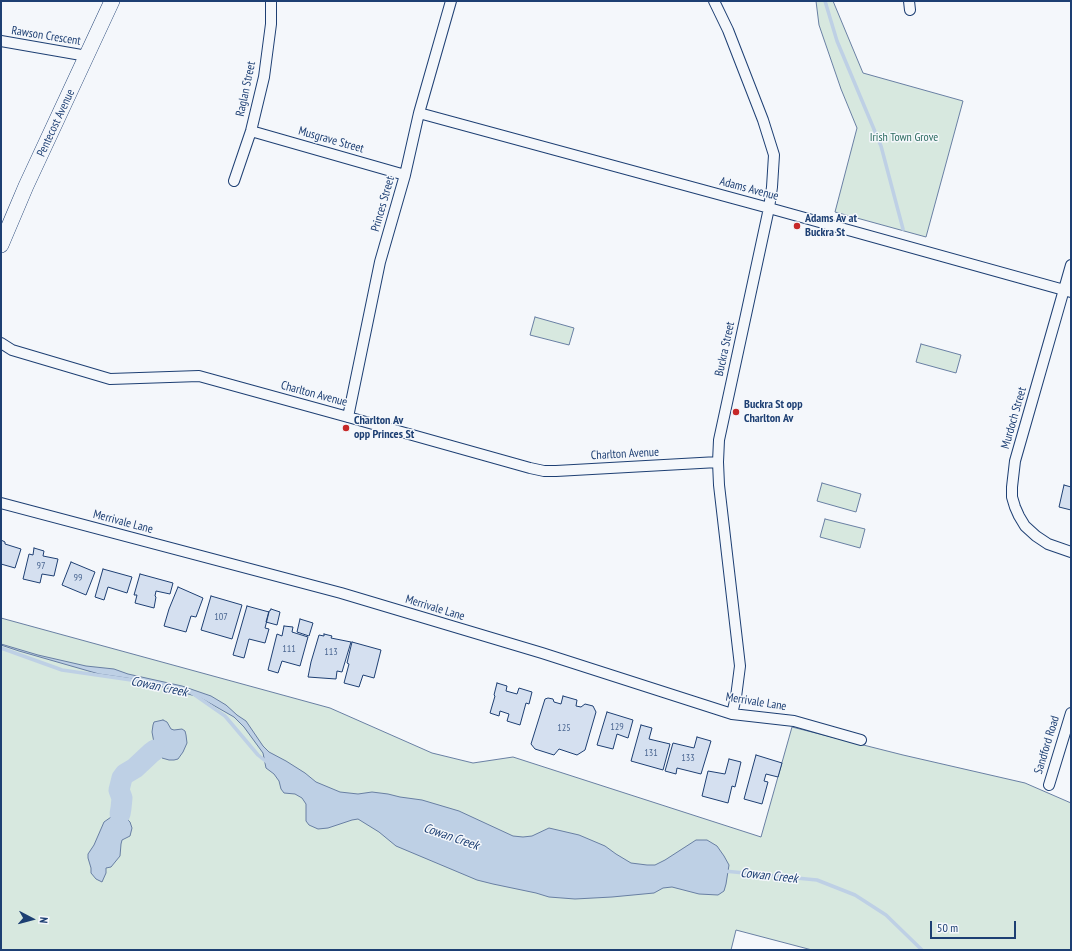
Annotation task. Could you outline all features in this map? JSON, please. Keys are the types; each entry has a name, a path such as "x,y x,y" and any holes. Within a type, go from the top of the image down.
{"street":[{"name":"Pentecost Avenue","path":"1,245 26,186 112,1"},
{"name":"Raglan Street","path":"234,181 251,131 264,78 271,24 272,1"},
{"name":"Princes Street","path":"348,417 380,262 405,175 419,113 450,1"},
{"name":"Buckra Street","path":"714,1 731,37 763,120 774,155 773,180 769,208 719,440 718,485 740,666 732,714"},
{"name":"Rawson Crescent","path":"1,41 87,56"},
{"name":"Adams Avenue","path":"419,113 1067,291"},
{"name":"Musgrave Street","path":"251,131 405,175"},
{"name":"Murdoch Street","path":"1071,265 1067,291 1015,461 1012,476 1012,497 1019,516 1025,526 1048,544 1071,552"},
{"name":"Charlton Avenue","path":"1,343 12,350 110,379 199,376 544,471 718,462"},
{"name":"Merrivale Lane","path":"1,503 341,593 542,653 732,714 794,721 861,740"},
{"name":"Sandford Road","path":"1049,785 1071,713"}],"green space":[{"name":"Irish Town Grove","path":"816,1 833,1 863,73 963,101 926,237 835,212 857,128 841,89 819,25"},
{"path":"535,317 574,328 569,345 530,335"},
{"path":"921,344 961,355 956,373 916,362"},
{"path":"822,483 861,494 856,512 817,501"},
{"path":"825,519 865,529 860,548 820,537"},
{"path":"1,618 330,708 432,753 473,763 513,757 761,837 792,727 903,755 1025,783 1071,803 1071,950 812,950 736,930 731,950 1,950"}],"water":[{"path":"1,644 38,655 86,666 114,669 128,674 182,686 211,696 226,705 246,721 263,746 269,752 305,773 316,782 340,792 358,794 372,792 422,800 459,811 513,836 532,836 549,828 579,835 605,846 631,863 655,865 696,840 707,840 717,846 729,865 724,891 718,895 699,894 672,887 663,888 654,893 612,897 575,899 549,897 477,880 396,846 379,832 358,819 328,828 318,829 309,825 306,821 306,804 302,798 295,794 284,793 274,774 266,768 263,753 244,727 234,717 199,697 133,679 99,674 19,651"},
{"path":"163,720 167,722 171,729 182,729 185,731 187,743 178,759 169,760 162,758 157,753 155,748 152,732 153,725 154,722"},
{"path":"114,815 124,816 130,822 132,828 130,836 122,840 120,856 111,867 106,868 106,873 102,882 96,879 91,873 88,854 94,845 104,822"}],"building":[{"path":"1064,485 1071,487 1071,510 1059,507"},
{"path":"1,540 5,542 5,544 21,549 15,568 1,564"},
{"path":"34,548 44,551 43,556 58,559 54,576 42,574 40,583 23,579 29,554 33,555"},
{"path":"71,562 95,572 86,595 62,585"},
{"path":"103,569 132,577 127,593 108,587 104,600 95,597"},
{"path":"140,574 173,583 170,594 156,591 154,608 135,603 137,595 134,595"},
{"path":"178,587 203,598 196,617 191,616 186,632 164,626"},
{"path":"211,596 242,605 232,639 201,630"},
{"path":"247,606 269,612 265,628 269,629 265,643 249,639 244,658 233,655"},
{"path":"271,609 280,612 277,625 266,622"},
{"path":"300,619 313,623 309,636 297,632"},
{"path":"284,626 293,627 292,632 308,637 300,666 282,661 278,673 268,670 277,634 282,636"},
{"path":"324,634 332,636 331,638 351,642 342,672 337,671 336,679 308,677 319,635 324,636"},
{"path":"352,642 381,650 374,678 363,675 359,687 344,683 349,664 347,663"},
{"path":"497,683 507,686 506,691 517,694 519,688 532,692 529,704 526,703 520,725 507,721 509,714 500,711 499,716 490,713"},
{"path":"563,696 577,700 576,706 581,707 585,704 593,706 596,712 585,750 577,755 559,749 554,755 535,749 531,744 545,699 553,699 554,702 561,704"},
{"path":"607,712 633,720 628,738 617,734 613,749 597,745"},
{"path":"641,725 652,728 649,739 670,744 663,770 631,761"},
{"path":"697,737 711,741 701,774 677,768 676,774 665,771 673,743 694,748"},
{"path":"756,755 782,763 778,777 766,774 764,781 768,782 762,804 744,799"},
{"path":"729,759 741,762 735,787 732,786 728,803 702,796 708,771 725,774"}],"waterway":[{"path":"825,1 837,41 881,146 903,229"},
{"name":"Cowan Creek","path":"1,648 62,670 145,682"},
{"name":"Cowan Creek","path":"192,693 225,716 258,755 268,763"},
{"path":"120,814 122,798 119,790 122,778 155,750"},
{"name":"Cowan Creek","path":"724,871 817,880 855,895 886,915 922,950"}],"place":[{"name":"Adams Av at Buckra St","path":"797,226"},
{"name":"Buckra St opp Charlton Av","path":"736,412"},
{"name":"Charlton Av opp Princes St","path":"346,428"}]}
